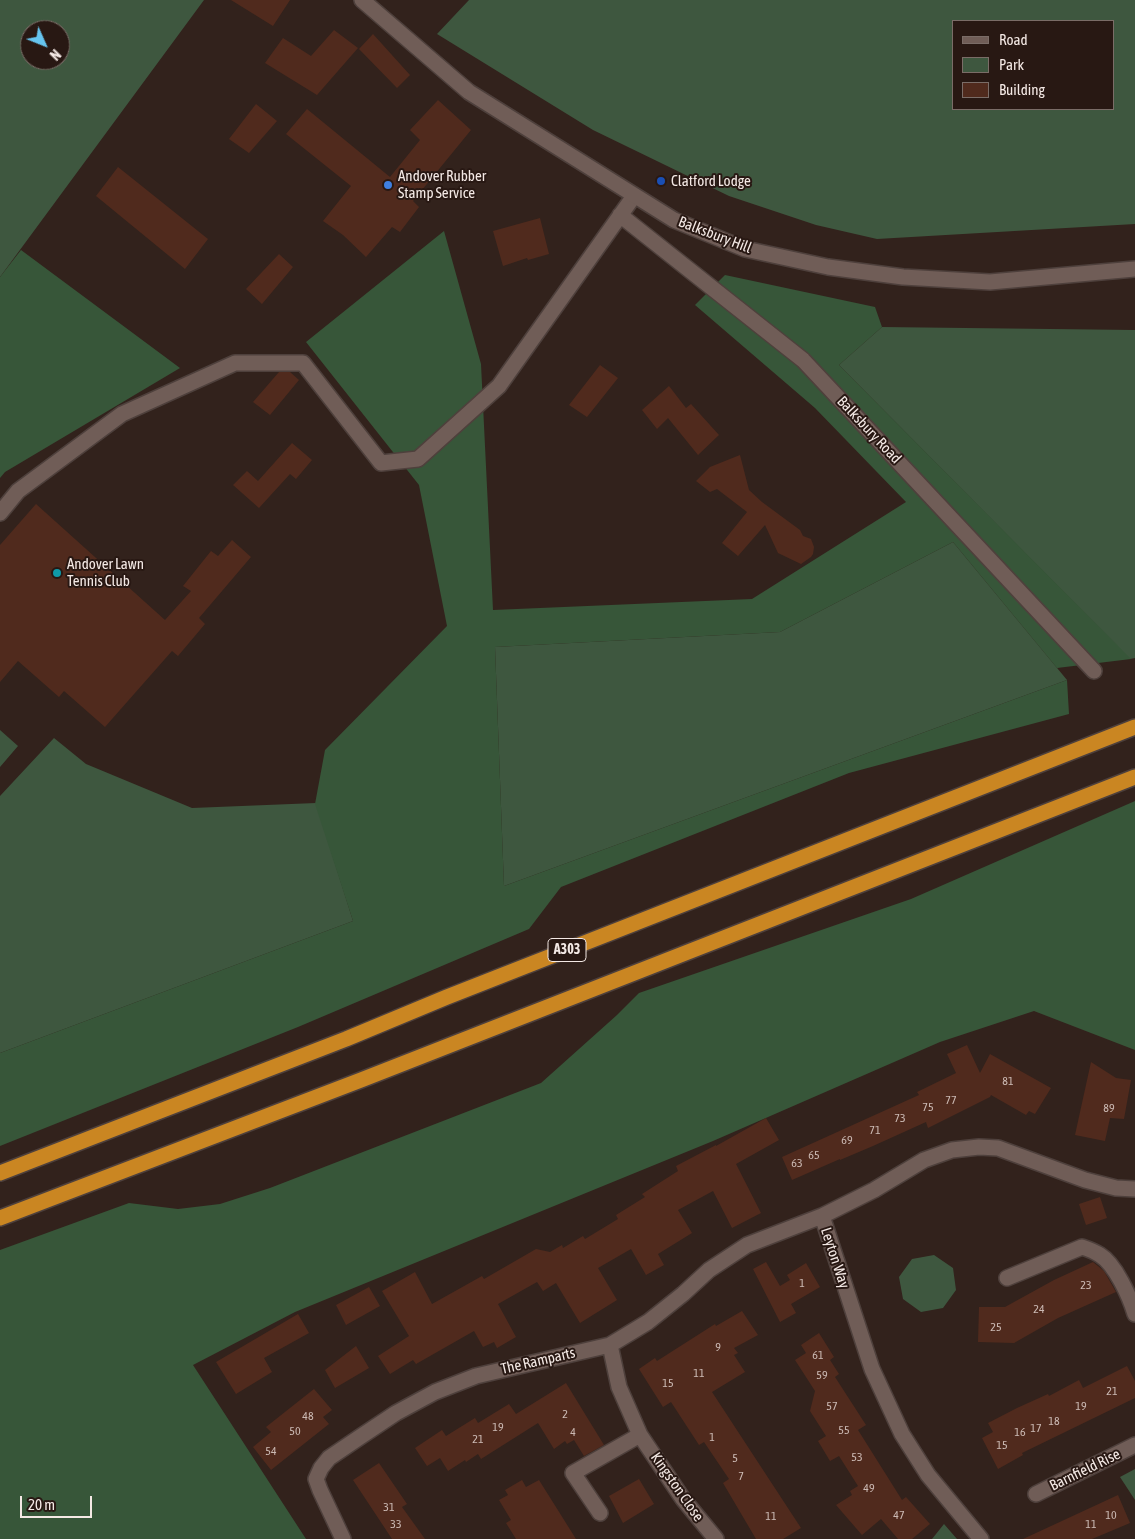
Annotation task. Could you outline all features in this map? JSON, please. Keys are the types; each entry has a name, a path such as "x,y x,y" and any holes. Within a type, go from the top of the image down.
{"highway":[{"name":"A303","path":"0,1173 346,1039 447,997 1135,727"},
{"path":"0,1218 361,1080 1135,777"}],"street":[{"name":"Balksbury Hill","path":"362,0 469,92 674,220 745,249 828,267 903,276 990,282 1135,269"},
{"path":"0,513 18,491 122,414 235,363 303,363 381,463 418,459 499,386 634,196"},
{"name":"Balksbury Road","path":"620,215 803,360 1094,671"},
{"name":"Leyton Way","path":"981,1539 928,1475 902,1434 872,1370 822,1216 874,1190 924,1160 952,1150 979,1147 998,1148 1086,1180 1116,1188 1135,1189"},
{"name":"The Ramparts","path":"343,1539 316,1479 321,1468 329,1458 396,1413 435,1392 476,1376 610,1345 648,1322 709,1270 747,1245 822,1216"},
{"path":"1007,1278 1082,1247 1100,1254 1112,1265 1133,1306 1135,1314"},
{"name":"Kingston Close","path":"610,1345 619,1386 640,1435 683,1499 716,1539"},
{"path":"600,1513 573,1473 640,1435"},
{"name":"Barnfield Rise","path":"1036,1494 1135,1445"}],"green space":[{"path":"0,0 204,0 0,277"},
{"path":"469,0 1135,0 1135,224 877,239 816,225 729,196 593,130 437,34"},
{"path":"444,231 481,364 493,610 752,599 906,502 815,408 695,305 725,275 875,307 882,327 839,365 1131,659 1057,668 953,542 780,632 495,647 504,886 1067,680 1069,714 849,773 561,887 529,929 298,1027 0,1146 0,1053 353,921 315,804 325,750 447,626 419,485 306,342"},
{"path":"21,250 180,368 5,472 0,478 0,277"},
{"path":"882,327 1135,330 1135,658 1130,659 839,365"},
{"path":"953,542 1067,680 504,886 495,647 780,632"},
{"path":"0,730 18,746 0,767"},
{"path":"54,738 86,764 192,808 316,803 353,921 0,1053 0,796"},
{"path":"1135,801 1135,1050 1034,1011 940,1042 713,1141 295,1312 193,1365 306,1539 0,1539 0,1250 129,1203 178,1209 220,1204 270,1188 541,1083 639,993 911,899"},
{"path":"934,1255 953,1268 956,1290 943,1308 921,1312 903,1299 899,1277 912,1259"},
{"path":"1135,1469 1135,1500 1120,1477"},
{"path":"944,1524 957,1539 932,1539"}],"building":[{"path":"231,0 290,0 273,26"},
{"path":"334,30 358,48 317,95 265,63 283,38 311,56"},
{"path":"373,34 410,75 397,88 359,49"},
{"name":"Andover Rubber Stamp Service","path":"438,100 471,130 413,201 419,207 400,232 392,227 366,257 343,235 323,221 351,186 286,134 307,109 390,177 420,140 410,130"},
{"path":"256,104 277,121 249,153 229,139"},
{"path":"118,167 208,239 185,269 96,196"},
{"path":"540,218 549,254 528,260 527,258 503,266 493,231"},
{"path":"279,254 293,267 262,304 246,289"},
{"path":"600,365 618,378 587,417 569,405"},
{"path":"279,372 290,372 299,380 270,415 253,402"},
{"path":"669,386 686,408 691,404 719,435 698,455 668,418 657,429 642,410"},
{"path":"292,443 312,460 296,479 290,474 259,508 233,485 247,471 258,481"},
{"path":"740,455 749,490 800,530 803,536 811,539 814,547 813,554 801,564 778,553 765,525 738,556 722,543 747,512 717,489 710,492 696,481 710,467"},
{"name":"Andover Lawn Tennis Club","path":"36,504 165,620 191,591 183,586 211,551 218,556 232,540 251,557 199,618 205,624 178,656 172,651 105,727 64,691 59,697 18,661 0,682 0,545"},
{"path":"967,1045 980,1073 990,1054 1051,1088 1035,1114 1029,1111 1026,1115 991,1095 928,1128 926,1122 792,1180 782,1157 919,1095 917,1092 956,1073 947,1054"},
{"path":"1091,1062 1116,1078 1131,1080 1124,1119 1110,1118 1105,1141 1075,1135"},
{"path":"766,1118 779,1140 736,1164 761,1213 732,1228 713,1191 678,1210 692,1233 658,1254 664,1265 646,1275 631,1249 598,1268 617,1300 580,1323 556,1283 543,1291 537,1282 498,1304 516,1337 497,1348 494,1342 483,1347 474,1331 416,1364 413,1360 390,1374 378,1356 409,1336 382,1291 415,1272 432,1304 482,1276 484,1279 536,1249 550,1252 562,1245 563,1248 583,1236 585,1239 618,1219 616,1215 645,1197 642,1194 678,1171 676,1166"},
{"path":"1100,1197 1107,1218 1086,1225 1079,1204"},
{"path":"766,1262 780,1286 790,1280 787,1275 806,1263 820,1287 791,1304 796,1313 780,1322 753,1269"},
{"path":"1093,1262 1104,1271 1116,1292 1058,1318 1014,1343 978,1342 979,1307 1005,1307 1054,1280"},
{"path":"369,1287 380,1306 346,1325 336,1305"},
{"path":"742,1311 758,1335 734,1348 738,1353 734,1355 745,1372 712,1392 801,1528 783,1539 756,1539 723,1483 729,1479 704,1442 699,1445 671,1402 663,1407 639,1369 655,1358 657,1361 715,1324 716,1326"},
{"path":"298,1314 309,1333 264,1358 272,1372 236,1394 216,1362"},
{"path":"819,1333 834,1357 830,1360 839,1374 835,1377 866,1425 858,1430 902,1500 906,1497 930,1524 912,1539 898,1539 881,1519 862,1535 836,1505 852,1495 850,1491 858,1486 839,1456 830,1461 818,1441 826,1436 810,1411 815,1391 795,1360 806,1353 801,1345"},
{"path":"356,1346 369,1368 335,1388 325,1370"},
{"path":"1127,1366 1135,1381 1135,1398 1022,1453 1023,1455 998,1469 982,1438 993,1432 988,1423 1048,1394 1049,1396 1079,1380 1083,1388"},
{"path":"566,1383 604,1445 584,1456 574,1440 567,1444 565,1441 554,1449 538,1423 481,1459 478,1454 448,1471 440,1458 427,1466 415,1448 442,1430 446,1436 475,1418 478,1423 509,1404 516,1414"},
{"path":"314,1389 332,1410 323,1417 329,1424 271,1470 253,1447 271,1432 266,1427"},
{"path":"379,1463 407,1504 402,1507 425,1539 392,1539 353,1480"},
{"path":"639,1479 654,1504 623,1523 609,1496"},
{"path":"522,1480 526,1487 539,1480 576,1539 516,1539 506,1523 511,1520 499,1500 508,1495 505,1490"},
{"path":"1118,1495 1130,1523 1092,1539 1023,1539"}],"place":[{"name":"Clatford Lodge","path":"661,181"},
{"name":"Andover Rubber Stamp Service","path":"388,185"},
{"name":"Andover Lawn Tennis Club","path":"57,573"}]}
